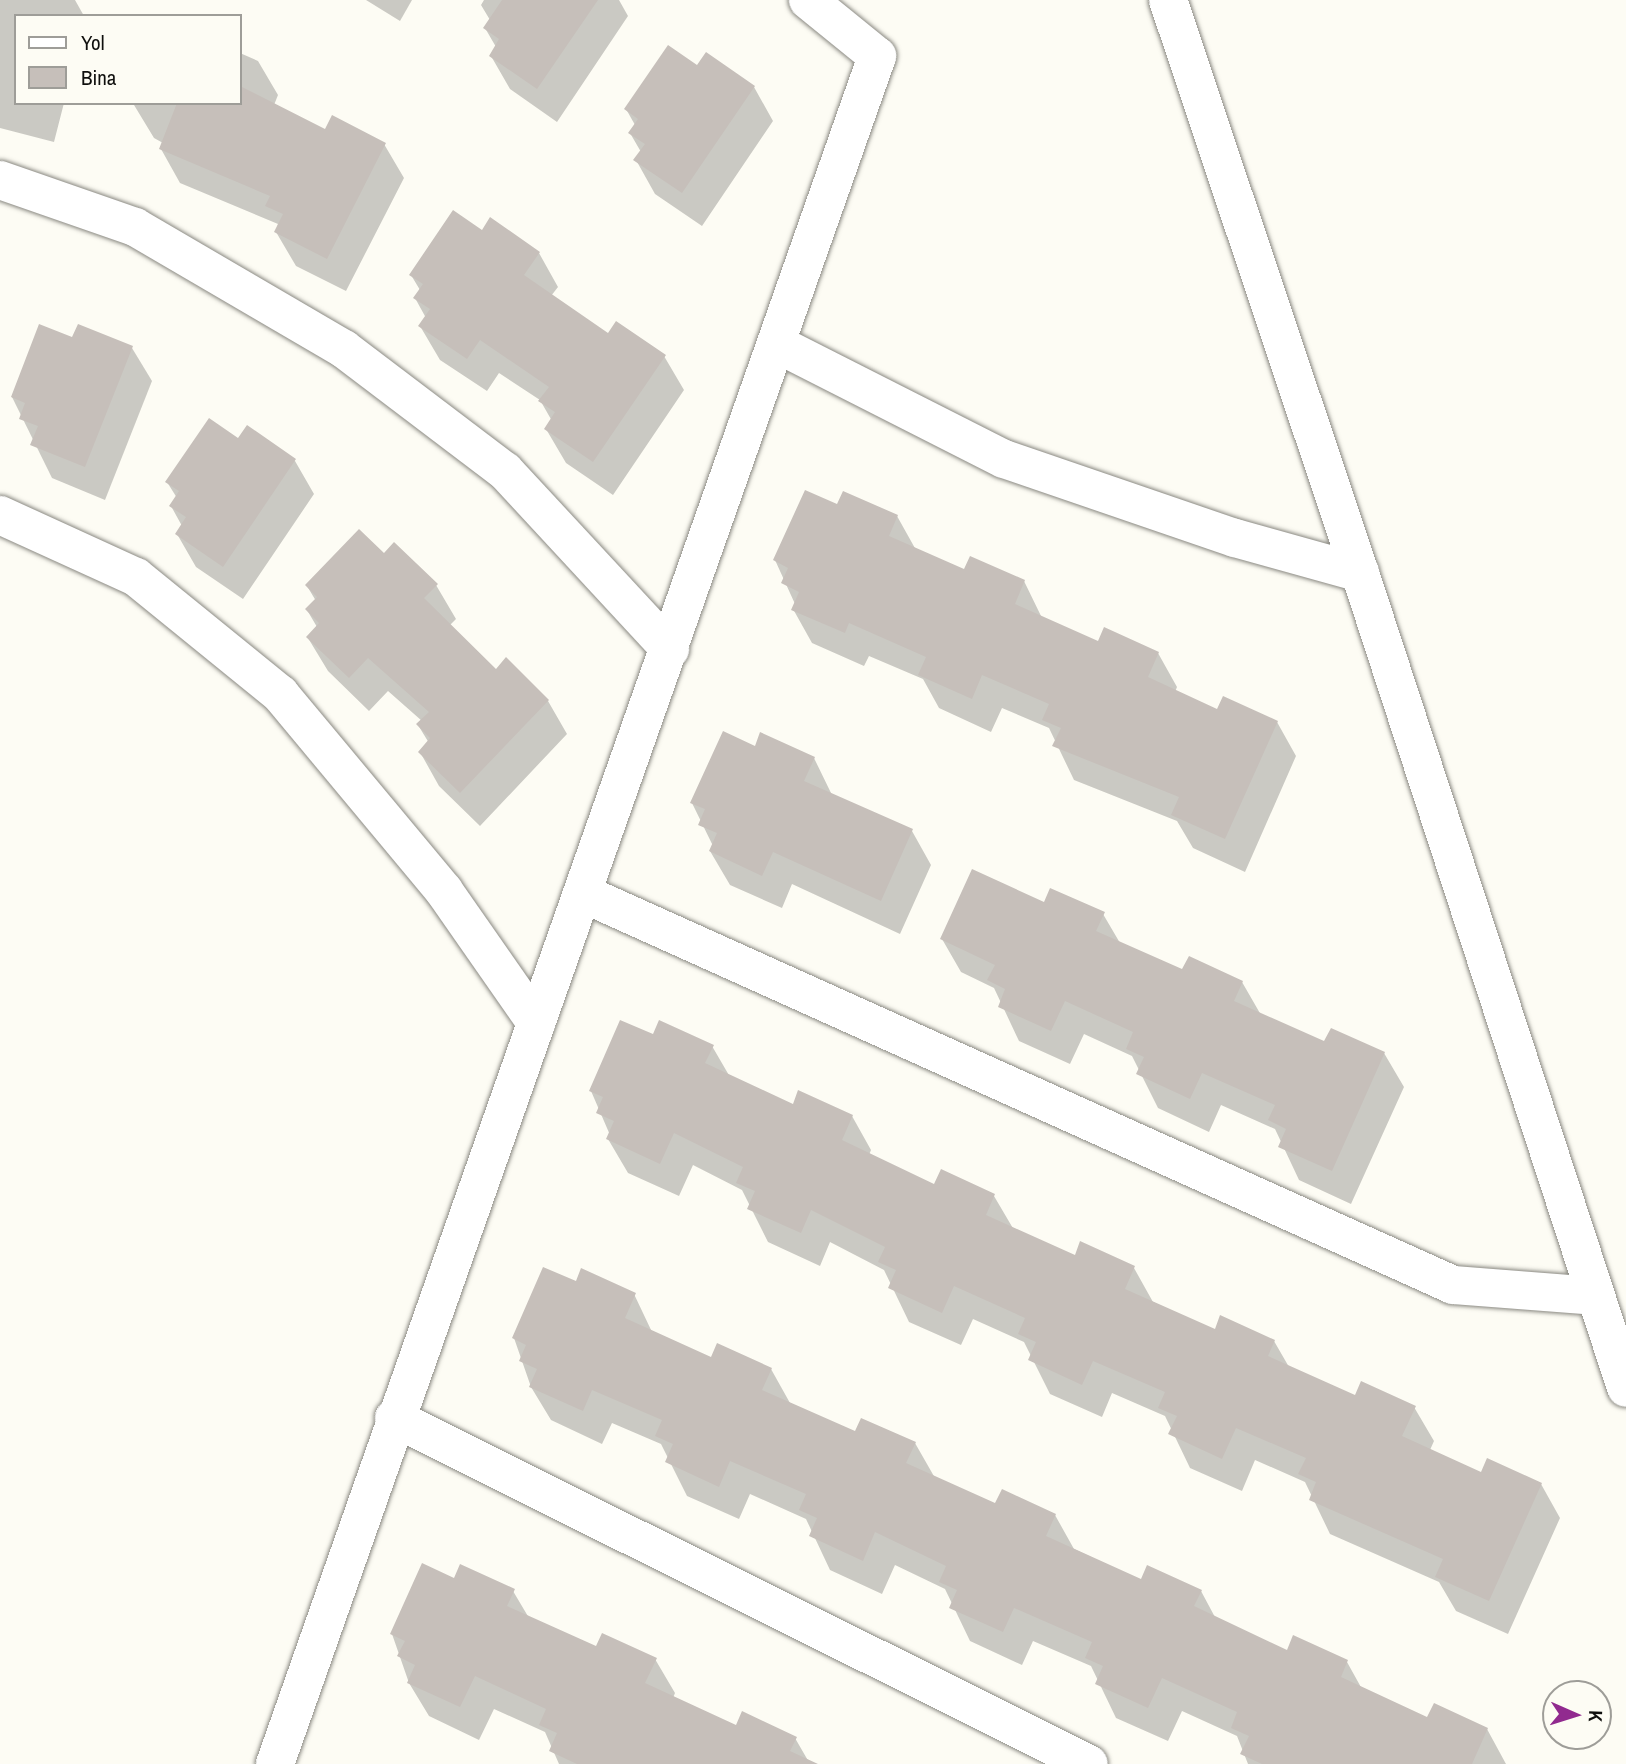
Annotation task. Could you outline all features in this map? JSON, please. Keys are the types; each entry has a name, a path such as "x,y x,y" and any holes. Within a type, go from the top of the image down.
{"street":[{"path":"275,1764 394,1418 670,649 877,56 808,0"},
{"path":"1168,0 1360,573 1626,1388"},
{"path":"0,180 135,227 344,349 505,471 670,649"},
{"path":"777,344 1003,459 1235,538 1360,573"},
{"path":"0,515 136,576 280,694 444,891 536,1023"},
{"path":"582,893 1453,1285 1595,1296"},
{"path":"394,1418 1089,1764"}],"building":[{"path":"502,0 598,0 537,89 489,56 499,39 483,28"},
{"path":"668,45 697,65 706,52 755,86 682,193 633,160 645,144 628,133 638,119 624,109"},
{"path":"242,87 325,129 332,115 386,143 327,259 274,232 283,214 265,206 270,196 159,149 176,105 242,105"},
{"path":"453,210 482,230 490,217 540,252 524,275 608,333 616,321 666,355 593,462 544,429 555,412 538,401 549,387 480,340 467,359 418,326 430,309 413,298 423,284 409,275"},
{"path":"39,324 72,337 78,324 133,346 85,467 30,445 38,426 19,419 25,403 11,397"},
{"path":"209,418 238,438 247,425 296,459 223,567 175,534 186,517 169,506 179,491 165,482"},
{"path":"805,490 837,504 843,491 898,515 889,536 964,569 970,556 1025,580 1015,604 1098,641 1104,627 1159,652 1148,677 1217,709 1223,696 1278,721 1225,839 1171,815 1179,797 1052,746 1061,728 1042,720 1049,704 982,675 972,699 918,675 926,657 849,623 845,633 791,610 799,592 781,583 788,568 773,560"},
{"path":"359,529 384,553 394,542 438,584 424,598 496,669 506,657 549,700 460,793 418,752 430,738 416,724 429,712 368,658 349,678 306,637 319,623 305,609 317,597 305,585"},
{"path":"723,731 755,746 760,732 815,757 804,781 913,829 881,901 773,852 762,876 709,851 717,833 698,825 705,809 690,803"},
{"path":"972,869 1044,902 1050,888 1105,912 1096,931 1182,969 1189,956 1243,981 1234,1001 1324,1041 1331,1028 1385,1052 1332,1171 1278,1147 1286,1129 1268,1120 1275,1105 1202,1073 1190,1099 1136,1074 1144,1057 1126,1049 1133,1032 1065,1001 1051,1031 998,1007 1005,989 987,980 995,965 940,939"},
{"path":"620,1020 653,1034 659,1020 714,1045 705,1063 793,1104 798,1090 853,1115 842,1140 934,1184 941,1169 995,1194 986,1215 1075,1255 1080,1241 1135,1266 1125,1289 1215,1329 1220,1315 1275,1340 1268,1356 1355,1395 1361,1381 1416,1406 1402,1436 1481,1472 1487,1458 1542,1483 1489,1601 1435,1577 1443,1559 1309,1500 1316,1482 1298,1474 1306,1458 1236,1428 1222,1459 1168,1434 1177,1416 1158,1408 1165,1392 1093,1361 1082,1385 1028,1360 1036,1342 1018,1334 1025,1318 954,1286 942,1313 888,1288 896,1270 878,1262 885,1247 811,1210 801,1233 747,1209 755,1191 736,1183 743,1167 674,1133 660,1164 606,1139 614,1121 596,1113 603,1097 589,1091"},
{"path":"543,1267 576,1281 581,1268 636,1293 625,1318 711,1357 717,1343 772,1368 762,1390 855,1431 861,1418 916,1442 906,1463 995,1503 1002,1489 1056,1514 1046,1536 1141,1579 1147,1565 1202,1590 1194,1606 1287,1650 1293,1635 1348,1660 1341,1677 1427,1717 1434,1703 1488,1728 1472,1764 1262,1764 1240,1754 1249,1736 1231,1728 1237,1712 1162,1678 1148,1708 1095,1684 1103,1666 1085,1658 1092,1642 1014,1608 1003,1632 949,1608 957,1590 939,1582 946,1566 875,1532 863,1561 809,1536 817,1518 799,1510 806,1494 730,1461 719,1487 665,1462 673,1444 655,1436 662,1420 592,1390 583,1411 529,1387 537,1369 519,1361 526,1345 512,1338"},
{"path":"422,1563 454,1578 460,1564 515,1589 507,1606 596,1646 602,1633 657,1658 645,1683 736,1725 742,1711 797,1737 790,1751 818,1764 577,1764 549,1751 557,1733 539,1725 546,1709 475,1676 460,1707 407,1683 415,1665 397,1656 405,1641 390,1634"}]}
